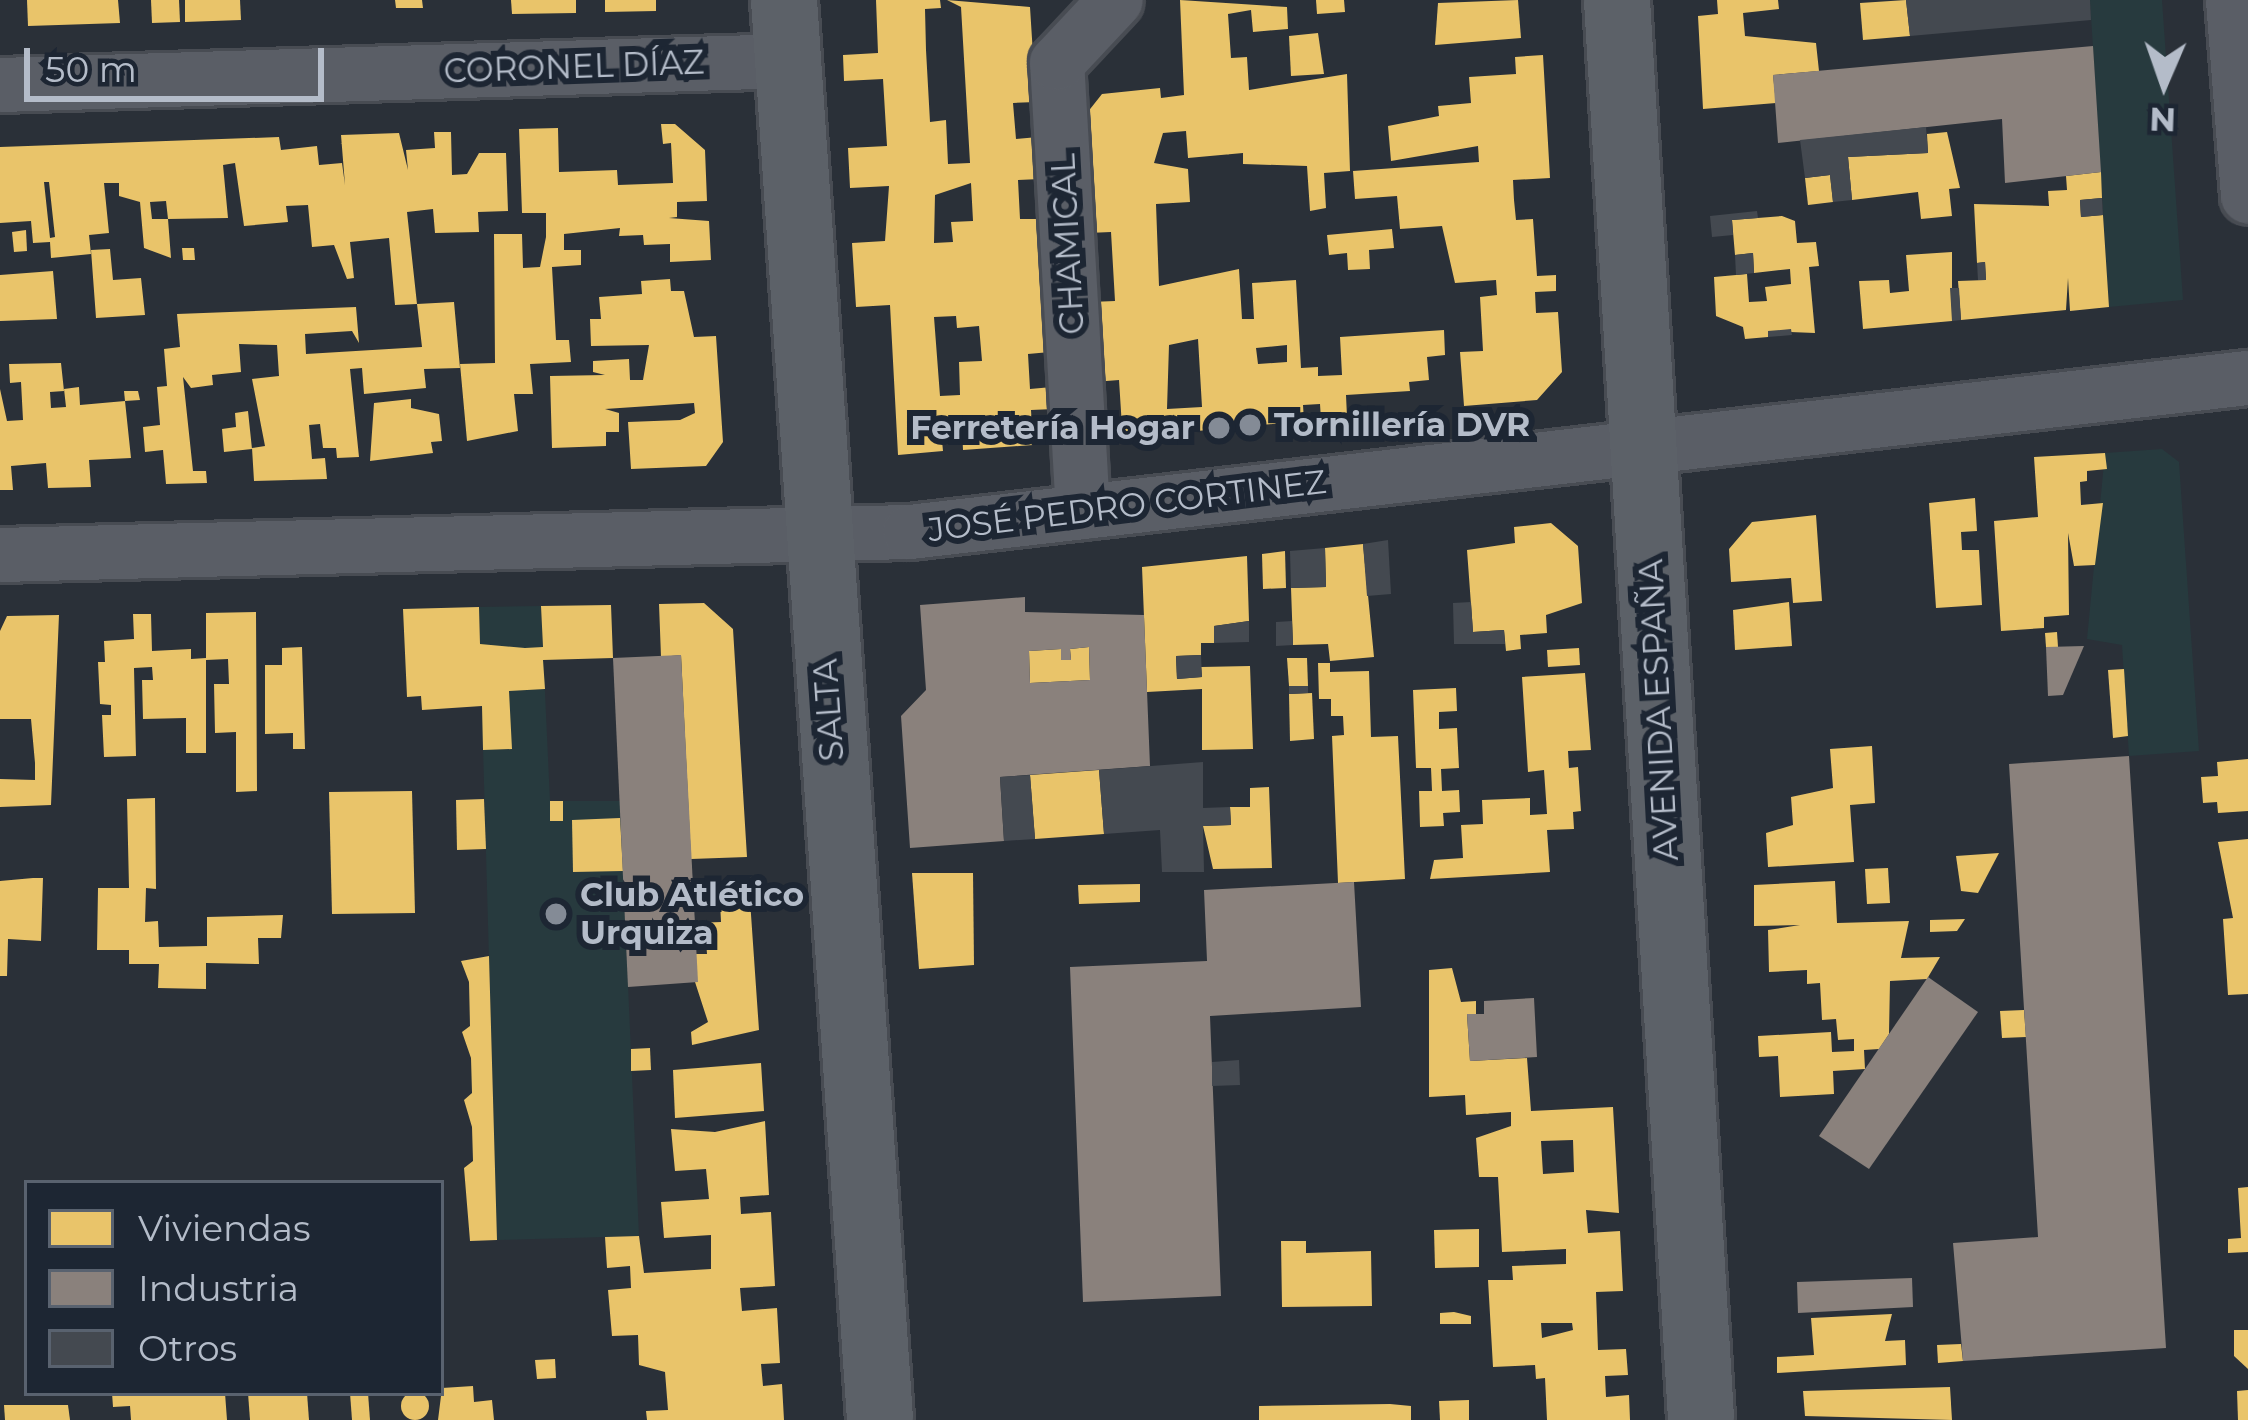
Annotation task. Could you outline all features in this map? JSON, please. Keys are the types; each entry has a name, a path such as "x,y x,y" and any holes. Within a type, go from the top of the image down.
{"main road":[{"name":"AVENIDA ESPAÑA","path":"1616,0 1701,1420"},
{"name":"SALTA","path":"786,30 880,1420"}],"street":[{"name":"CHAMICAL","path":"1083,512 1057,63 1117,0"},
{"path":"2233,0 2248,196"},
{"name":"CORONEL DÍAZ","path":"0,85 786,30"},
{"name":"JOSÉ PEDRO CORTINEZ","path":"0,555 910,532 2248,377"}],"green space":[{"path":"2090,0 2162,0 2183,300 2109,307"},
{"path":"2162,449 2179,462 2199,751 2129,756 2122,645 2087,639 2105,453"},
{"name":"Club Atlético Urquiza","path":"541,606 550,801 620,801 639,1236 497,1240 479,607"}],"building: Viviendas":[{"path":"27,0 118,0 120,23 28,26"},
{"path":"151,0 179,0 180,22 152,23"},
{"path":"185,0 240,0 241,20 185,22"},
{"path":"395,0 422,0 423,8 396,8"},
{"path":"511,0 576,0 576,13 512,14"},
{"path":"605,0 656,0 656,11 605,12"},
{"path":"876,0 940,0 941,8 925,9 930,122 946,120 948,164 970,163 961,7 947,0 1030,7 1036,102 1013,103 1016,139 1038,137 1040,179 1018,180 1020,219 1042,219 1050,352 1028,354 1030,389 1052,387 1054,409 1031,410 1033,445 963,450 962,429 941,430 943,451 898,455 890,305 856,307 852,243 885,241 889,186 850,188 848,148 887,146 883,79 844,81 843,55 878,53","holes":["971,183 973,221 951,222 953,242 934,243 935,195","956,316 957,328 979,326 982,361 959,362 960,395 940,396 934,317"]},
{"path":"1180,0 1287,7 1288,29 1253,32 1251,10 1228,14 1231,58 1247,57 1249,90 1347,74 1350,171 1324,173 1326,208 1310,211 1307,166 1243,164 1243,153 1188,158 1186,131 1163,133 1154,163 1188,169 1190,202 1156,204 1159,286 1239,269 1242,319 1254,319 1252,283 1296,280 1301,368 1318,367 1318,376 1342,375 1340,337 1444,330 1445,355 1427,357 1429,380 1409,382 1410,391 1346,395 1347,417 1321,420 1320,404 1303,405 1304,421 1133,437 1122,427 1119,380 1094,382 1091,302 1115,301 1111,232 1088,233 1083,118 1102,94 1160,88 1161,98 1184,95","holes":["1198,339 1202,407 1167,409 1169,345","1287,345 1287,362 1258,364 1256,348"]},
{"path":"1316,0 1344,0 1345,12 1317,14"},
{"path":"1518,0 1521,38 1435,45 1438,3"},
{"path":"1717,0 1778,0 1779,9 1743,13 1745,36 1816,43 1819,71 1773,75 1776,103 1703,109 1698,16 1718,14"},
{"path":"1906,0 1910,36 1863,40 1860,3"},
{"path":"1318,33 1324,74 1291,76 1289,36"},
{"path":"1543,55 1550,178 1513,180 1514,200 1516,220 1533,219 1537,276 1556,275 1556,291 1535,292 1536,313 1558,312 1562,372 1537,400 1464,406 1460,352 1483,351 1480,297 1497,295 1496,280 1455,283 1442,226 1400,229 1397,196 1355,199 1353,171 1479,162 1478,146 1391,161 1388,126 1439,116 1438,106 1471,103 1469,77 1516,74 1515,57"},
{"path":"661,124 675,124 705,150 707,201 677,202 677,217 669,218 709,221 711,260 670,262 670,244 644,245 643,235 619,236 620,228 564,234 564,250 581,250 581,265 552,267 556,340 569,340 571,362 530,364 533,394 514,394 518,431 467,441 460,364 495,363 494,234 522,234 523,268 540,267 546,237 546,213 522,213 519,129 558,128 559,172 617,170 618,185 673,183 671,143 663,144"},
{"path":"434,132 451,132 452,175 467,174 479,153 506,153 508,211 478,212 479,232 435,233 433,209 407,212 417,304 395,305 389,238 350,242 354,278 347,279 334,245 312,247 308,205 286,206 288,222 244,226 235,163 223,165 228,218 168,219 171,258 144,248 140,202 119,196 119,183 104,183 109,233 89,235 91,254 51,258 50,242 33,243 31,221 0,223 0,147 279,137 281,150 317,146 319,165 342,163 345,185 341,135 399,133 408,170 406,150 435,148","holes":["44,182 49,182 55,237 50,238","166,201 168,219 152,219 150,202"]},
{"path":"1947,132 1960,188 1949,189 1952,216 1921,219 1918,192 1852,200 1848,157 1928,153 1927,134"},
{"path":"2101,172 2102,198 2080,200 2081,217 2103,215 2109,307 2070,311 2068,278 2066,310 1961,320 1958,281 1986,280 1985,262 1977,263 1974,204 2049,206 2048,191 2067,190 2066,176"},
{"path":"1830,175 1833,202 1808,205 1805,178"},
{"path":"1782,216 1795,221 1797,243 1816,242 1819,266 1809,267 1815,333 1768,331 1768,337 1745,339 1743,327 1716,316 1714,277 1747,274 1749,302 1767,301 1765,287 1791,284 1790,269 1754,273 1753,253 1735,255 1732,220"},
{"path":"1392,229 1394,248 1369,250 1370,269 1348,270 1347,253 1329,255 1327,235"},
{"path":"26,230 27,251 14,252 12,232"},
{"path":"182,248 194,248 195,260 183,260"},
{"path":"110,249 113,280 141,278 145,315 96,318 91,250"},
{"path":"1952,252 1952,321 1863,329 1859,281 1889,280 1890,293 1909,291 1906,255"},
{"path":"53,271 57,319 0,321 0,275"},
{"path":"670,279 671,291 684,291 694,337 716,336 723,442 706,466 631,469 628,422 680,420 695,413 694,403 605,409 619,413 619,432 606,432 606,446 552,448 550,376 605,375 593,372 593,361 629,359 630,380 643,380 649,345 591,346 590,319 601,319 599,297 642,294 641,281"},
{"path":"454,302 460,368 424,369 426,388 364,394 362,368 350,369 359,457 337,458 336,448 323,448 320,424 309,425 312,459 325,458 327,479 254,481 252,448 265,446 252,379 279,376 277,345 239,344 241,372 212,375 213,385 191,388 183,377 193,471 206,471 207,483 166,484 163,450 145,452 143,427 160,425 157,387 167,386 164,349 180,347 177,314 356,307 359,343 352,331 305,334 306,354 422,347 417,304"},
{"path":"61,363 64,391 50,392 51,408 66,407 64,389 79,387 80,405 125,401 131,458 89,460 91,487 48,488 46,463 11,466 13,490 0,490 0,389 7,421 23,420 21,382 10,383 9,364"},
{"path":"124,391 138,391 140,400 125,401"},
{"path":"411,399 411,408 439,414 442,441 431,442 433,453 370,461 374,403"},
{"path":"248,411 252,449 224,452 222,429 236,427 235,413"},
{"path":"2105,453 2107,469 2087,471 2087,481 2080,482 2081,505 2103,503 2095,565 2074,566 2068,533 2069,615 2044,617 2044,628 2001,631 1994,521 2038,517 2034,457"},
{"path":"1975,498 1977,531 1961,532 1962,550 1979,550 1982,605 1936,608 1929,503"},
{"path":"1816,515 1822,601 1793,603 1791,578 1731,582 1729,549 1752,522"},
{"path":"1551,523 1578,546 1582,603 1546,615 1547,633 1520,635 1521,649 1506,651 1504,630 1473,632 1467,550 1515,543 1514,527"},
{"path":"1363,544 1374,657 1330,661 1328,644 1293,645 1291,588 1326,587 1325,548"},
{"path":"1285,551 1286,588 1263,589 1262,554"},
{"path":"1247,556 1249,621 1214,626 1214,643 1201,643 1201,655 1176,656 1177,679 1202,677 1201,667 1250,666 1253,749 1202,750 1202,689 1147,692 1142,567"},
{"path":"1789,602 1792,646 1735,650 1733,610"},
{"path":"704,603 733,629 747,857 691,859 681,655 661,657 659,604"},
{"path":"611,605 613,658 543,660 545,689 509,691 512,749 483,750 482,706 422,710 421,696 407,697 403,609 479,607 480,644 525,648 543,647 541,606"},
{"path":"256,612 257,791 236,792 236,732 215,733 214,684 229,684 228,659 206,660 206,613"},
{"path":"133,614 151,614 152,651 191,649 191,659 206,658 206,753 186,753 186,718 143,719 142,680 153,680 152,667 134,668 136,756 104,757 102,715 111,715 111,705 100,704 98,662 105,662 104,641 134,639"},
{"path":"59,615 51,805 0,807 0,779 35,780 35,763 31,719 0,719 0,631 7,616"},
{"path":"2057,632 2058,647 2046,647 2045,633"},
{"path":"302,647 305,749 293,749 293,733 265,734 265,665 282,665 282,648"},
{"path":"1089,647 1090,680 1030,683 1029,651 1061,649 1061,660 1071,660 1070,649"},
{"path":"1579,648 1580,665 1548,667 1547,650"},
{"path":"1287,658 1307,658 1308,686 1289,686"},
{"path":"1318,663 1330,663 1330,672 1369,671 1371,737 1398,736 1405,879 1338,883 1332,736 1344,735 1343,716 1331,716 1331,699 1319,699"},
{"path":"2124,669 2128,736 2113,738 2108,670"},
{"path":"1585,673 1591,750 1568,751 1569,768 1578,767 1581,811 1573,812 1574,829 1547,830 1550,872 1430,879 1434,860 1463,858 1461,825 1483,824 1482,800 1530,798 1530,815 1547,814 1544,770 1528,772 1522,677"},
{"path":"1456,688 1457,711 1439,712 1439,729 1457,728 1459,768 1441,769 1442,791 1459,790 1460,812 1443,813 1444,826 1420,827 1419,791 1432,791 1431,768 1416,768 1413,690"},
{"path":"1312,693 1314,739 1290,741 1289,694"},
{"path":"1872,746 1875,803 1850,805 1854,862 1768,867 1766,833 1793,825 1791,797 1833,788 1830,749"},
{"path":"2248,759 2248,811 2218,813 2217,802 2203,803 2201,777 2218,776 2217,762"},
{"path":"1099,770 1104,834 1035,839 1030,775"},
{"path":"1269,787 1272,868 1213,869 1203,826 1231,825 1230,807 1250,807 1250,788"},
{"path":"412,791 415,913 332,914 329,792"},
{"path":"155,798 156,889 146,888 145,922 158,921 159,947 207,946 207,917 283,915 281,938 258,938 259,964 206,963 206,989 158,988 159,964 129,964 129,950 97,950 98,888 129,888 127,799"},
{"path":"484,799 486,849 457,850 456,800"},
{"path":"550,801 563,801 563,821 550,821"},
{"path":"620,818 623,871 573,872 572,820"},
{"path":"2248,839 2248,994 2228,995 2223,919 2233,918 2218,842"},
{"path":"1999,853 1978,893 1961,891 1956,856"},
{"path":"1888,868 1890,903 1867,904 1865,869"},
{"path":"912,873 973,873 974,965 919,969"},
{"path":"43,878 41,941 8,939 7,976 0,976 0,881"},
{"path":"1835,881 1837,923 1909,921 1901,958 1940,957 1927,979 1890,981 1889,1034 1879,1049 1864,1050 1865,1069 1833,1071 1834,1094 1780,1097 1778,1056 1759,1057 1758,1036 1831,1032 1832,1052 1854,1051 1854,1039 1838,1040 1836,1019 1822,1020 1820,983 1807,984 1807,970 1769,972 1768,930 1800,925 1754,926 1754,885"},
{"path":"1140,884 1140,902 1079,904 1078,885"},
{"path":"750,900 759,1030 692,1045 691,1032 708,1022 695,982 696,954 707,954 706,941 696,941 695,923 721,922 720,902"},
{"path":"1965,919 1957,931 1930,932 1930,920"},
{"path":"489,956 497,1240 470,1241 464,1168 473,1161 472,1127 464,1100 472,1093 471,1058 462,1032 470,1026 469,982 461,961"},
{"path":"1452,968 1461,1002 1476,1001 1476,1014 1467,1014 1470,1061 1527,1058 1531,1111 1613,1107 1619,1213 1586,1210 1588,1233 1620,1231 1623,1291 1596,1292 1598,1350 1626,1349 1628,1375 1605,1376 1606,1397 1629,1395 1630,1420 1547,1420 1545,1378 1536,1379 1535,1365 1493,1367 1488,1280 1513,1280 1512,1266 1566,1264 1566,1249 1502,1252 1498,1177 1479,1177 1476,1138 1511,1126 1511,1112 1466,1115 1465,1095 1429,1097 1429,970","holes":["1573,1140 1574,1172 1543,1174 1541,1141","1541,1323 1572,1323 1573,1330 1542,1338"]},
{"path":"2024,1010 2026,1037 2002,1038 2000,1011"},
{"path":"650,1048 651,1070 631,1071 631,1049"},
{"path":"761,1063 764,1111 675,1118 673,1070"},
{"path":"765,1121 769,1195 740,1197 741,1214 771,1212 775,1286 740,1288 742,1311 777,1308 780,1363 761,1364 763,1386 782,1384 784,1420 647,1420 646,1411 668,1410 665,1372 639,1365 638,1335 612,1336 608,1290 631,1288 630,1266 607,1268 605,1237 639,1236 644,1273 711,1269 711,1235 664,1238 661,1202 709,1199 706,1169 675,1171 671,1129 715,1132"},
{"path":"2248,1187 2248,1252 2228,1253 2228,1239 2241,1238 2238,1188"},
{"path":"1479,1229 1479,1267 1435,1268 1434,1230"},
{"path":"1281,1241 1306,1241 1306,1253 1371,1251 1372,1306 1282,1307"},
{"path":"1440,1313 1471,1316 1471,1324 1440,1324"},
{"path":"1892,1314 1885,1341 1905,1340 1906,1365 1777,1373 1777,1357 1814,1355 1811,1318"},
{"path":"2234,1330 2248,1330 2248,1369 2234,1356"},
{"path":"1961,1344 1963,1361 1938,1363 1937,1345"},
{"path":"555,1359 556,1378 537,1379 535,1360"},
{"path":"473,1386 474,1402 492,1400 494,1420 438,1420 444,1388"},
{"path":"1950,1387 1952,1420 1805,1416 1803,1391"},
{"path":"2248,1390 2248,1420 2238,1420 2237,1391"},
{"path":"112,1396 225,1396 227,1420 131,1420 130,1406 113,1407"},
{"path":"248,1396 307,1396 309,1420 250,1420"},
{"path":"350,1396 368,1396 370,1420 352,1420"},
{"path":"405,1396 428,1400 428,1412 421,1419 409,1419 402,1412"},
{"path":"1469,1400 1469,1420 1440,1420 1439,1401"},
{"path":"1390,1404 1411,1406 1411,1420 1259,1420 1259,1406"},
{"path":"4,1405 68,1405 70,1420 5,1420"}],"building: Industria":[{"path":"2093,46 2101,172 2005,183 2002,119 1778,143 1773,75"},
{"path":"1025,597 1025,612 1144,615 1150,766 1000,777 1004,841 910,848 901,716 926,690 920,605","holes":["1089,647 1090,680 1030,683 1029,651 1061,649 1061,660 1071,660 1070,649"]},
{"path":"2084,646 2063,695 2048,696 2046,647"},
{"path":"681,655 698,982 628,987 613,658"},
{"path":"2129,756 2166,1348 1963,1361 1953,1243 2038,1237 2009,764"},
{"path":"1354,882 1361,1007 1210,1016 1221,1296 1083,1302 1070,967 1207,961 1204,890"},
{"path":"1928,977 1978,1012 1869,1169 1819,1136"},
{"path":"1534,998 1537,1057 1470,1061 1467,1014 1484,1014 1484,1001"},
{"path":"1912,1278 1913,1307 1798,1313 1797,1282"}],"building: Otros":[{"path":"1906,0 2090,0 2091,20 1910,36"},
{"path":"1926,127 1928,153 1848,157 1852,200 1833,202 1830,175 1805,178 1800,140"},
{"path":"2102,198 2103,215 2081,217 2080,200"},
{"path":"1757,211 1758,218 1732,220 1733,235 1712,237 1710,216"},
{"path":"1753,253 1754,273 1736,275 1735,255"},
{"path":"1985,262 1986,280 1978,280 1977,263"},
{"path":"1950,288 1959,288 1961,320 1952,321"},
{"path":"1791,329 1792,335 1768,337 1768,331"},
{"path":"1388,540 1391,594 1367,596 1363,544"},
{"path":"1325,548 1326,587 1291,588 1290,551"},
{"path":"1471,602 1473,632 1504,630 1505,644 1454,644 1453,603"},
{"path":"1249,621 1249,642 1214,643 1214,626"},
{"path":"1292,621 1293,645 1276,646 1276,622"},
{"path":"1201,655 1202,677 1177,679 1176,656"},
{"path":"1289,686 1308,686 1308,693 1289,694"},
{"path":"1203,762 1203,808 1230,807 1231,825 1203,826 1204,872 1162,872 1160,830 1104,834 1099,770"},
{"path":"1030,775 1035,839 1004,841 1000,777"},
{"path":"1239,1060 1240,1085 1212,1086 1212,1062"}],"place":[{"name":"Tornillería DVR","path":"1250,425"},
{"name":"Ferretería Hogar","path":"1219,428"},
{"name":"Club Atlético Urquiza","path":"556,914"}]}
